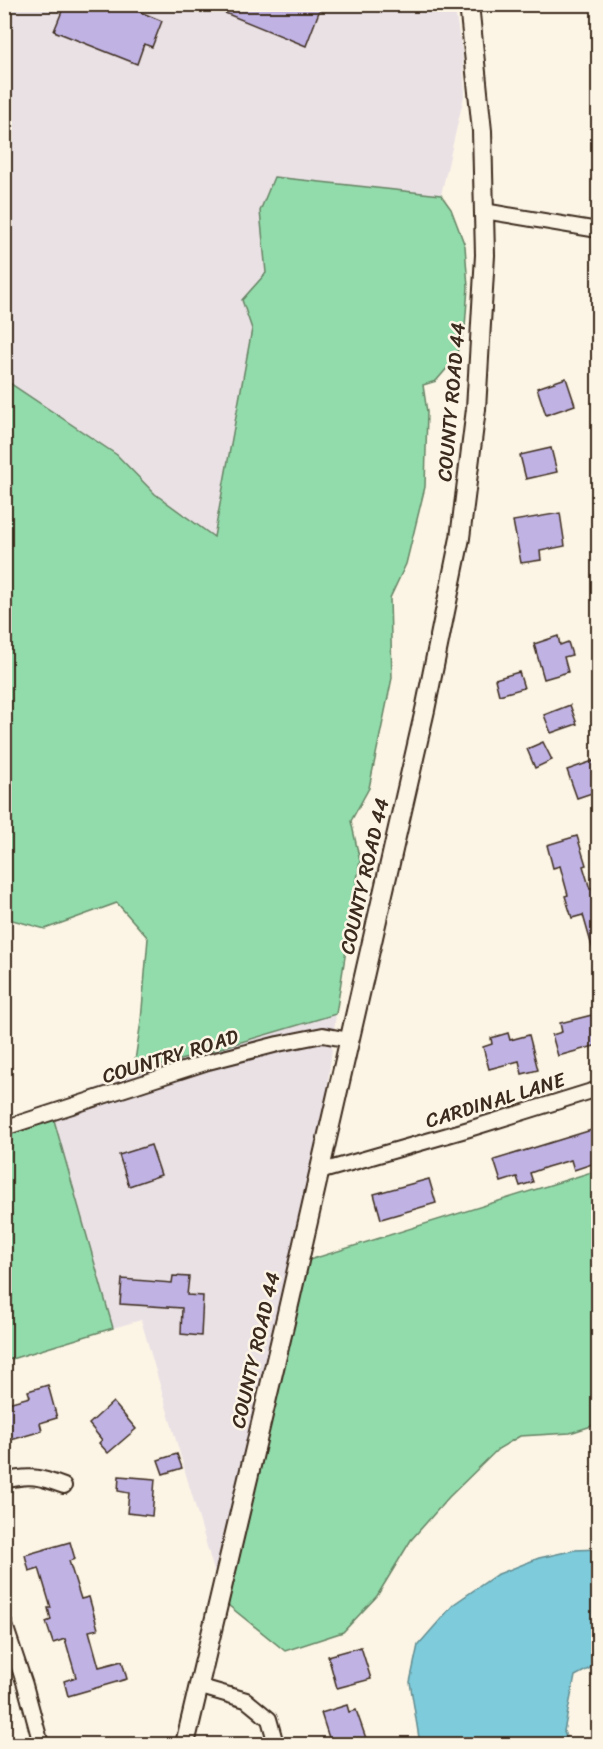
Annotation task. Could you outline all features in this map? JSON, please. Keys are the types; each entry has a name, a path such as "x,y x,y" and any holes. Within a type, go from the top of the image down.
{"main road":[{"name":"COUNTY ROAD 44","path":"185,1744 425,710 460,538 476,409 485,255 482,130 469,4"}],"street":[{"path":"484,211 598,230"},
{"name":"COUNTRY ROAD","path":"4,1128 208,1062 278,1044 323,1035 349,1040"},
{"name":"CARDINAL LANE","path":"319,1172 598,1089"},
{"path":"4,1481 40,1477 64,1486"},
{"path":"4,1622 25,1685 41,1744"},
{"path":"198,1686 246,1700 268,1719 276,1744"}],"shaded area":[{"path":"4,5 454,5 462,51 465,92 441,195 274,177 260,211 266,273 242,300 252,329 214,538 155,494 117,455 5,380"},
{"path":"336,1014 325,1108 217,1581 141,1320 113,1328 50,1106 133,1074"}],"green space":[{"path":"274,177 441,195 451,209 465,246 468,287 465,327 455,359 436,381 423,385 427,412 425,487 406,564 390,598 392,678 369,788 351,821 360,861 336,1014 133,1074 141,1021 148,938 117,903 45,929 5,918 5,380 117,455 155,494 214,537 252,329 242,300 266,273 260,211"},
{"path":"50,1106 113,1328 5,1361 5,1120"},
{"path":"598,1170 598,1424 570,1433 520,1436 498,1449 449,1497 411,1540 377,1596 343,1632 285,1651 228,1605 309,1260"}],"water":[{"path":"598,1549 598,1669 592,1667 575,1676 564,1731 571,1744 420,1744 410,1682 418,1645 454,1604 496,1575 539,1558 575,1550"}],"building":[{"path":"65,4 121,4 162,21 152,47 144,44 137,64 54,31"},
{"path":"203,4 322,4 306,46"},
{"path":"566,378 575,405 546,415 537,388"},
{"path":"551,448 557,472 526,479 520,455"},
{"path":"560,513 565,546 540,551 541,560 521,563 513,521"},
{"path":"558,636 560,645 568,642 572,655 564,657 568,672 544,679 534,644"},
{"path":"519,672 524,688 499,695 495,679"},
{"path":"570,705 577,724 551,733 544,715"},
{"path":"543,742 552,760 535,768 527,749"},
{"path":"593,761 598,777 598,791 577,798 567,770"},
{"path":"577,836 586,865 583,866 590,889 596,887 598,894 598,956 595,957 583,915 572,918 565,896 568,895 560,866 553,868 547,845"},
{"path":"592,1015 598,1045 558,1056 552,1035 562,1032 560,1023"},
{"path":"508,1033 510,1040 529,1035 538,1070 522,1074 519,1061 489,1069 483,1047 492,1044 491,1038"},
{"path":"598,1128 598,1162 574,1170 571,1160 547,1167 530,1173 533,1182 520,1186 517,1177 501,1182 494,1160"},
{"path":"151,1145 161,1175 129,1186 119,1155"},
{"path":"429,1179 436,1203 381,1219 374,1194"},
{"path":"173,1276 189,1277 187,1295 203,1296 201,1336 181,1334 182,1308 120,1304 122,1279 172,1283"},
{"path":"48,1385 57,1418 40,1423 42,1431 4,1442 4,1404 30,1397 28,1391"},
{"path":"113,1402 136,1429 108,1453 99,1443 102,1440 89,1424"},
{"path":"177,1454 182,1468 163,1474 158,1460"},
{"path":"119,1476 155,1479 152,1516 127,1513 129,1493 118,1491"},
{"path":"70,1542 75,1559 69,1561 81,1599 89,1597 98,1629 89,1631 99,1667 122,1661 127,1679 68,1696 64,1681 76,1677 65,1639 53,1643 46,1622 51,1620 48,1608 51,1608 39,1568 29,1571 25,1555"},
{"path":"361,1647 371,1679 337,1688 328,1656"},
{"path":"347,1705 349,1712 356,1710 368,1744 331,1744 321,1713"}]}
